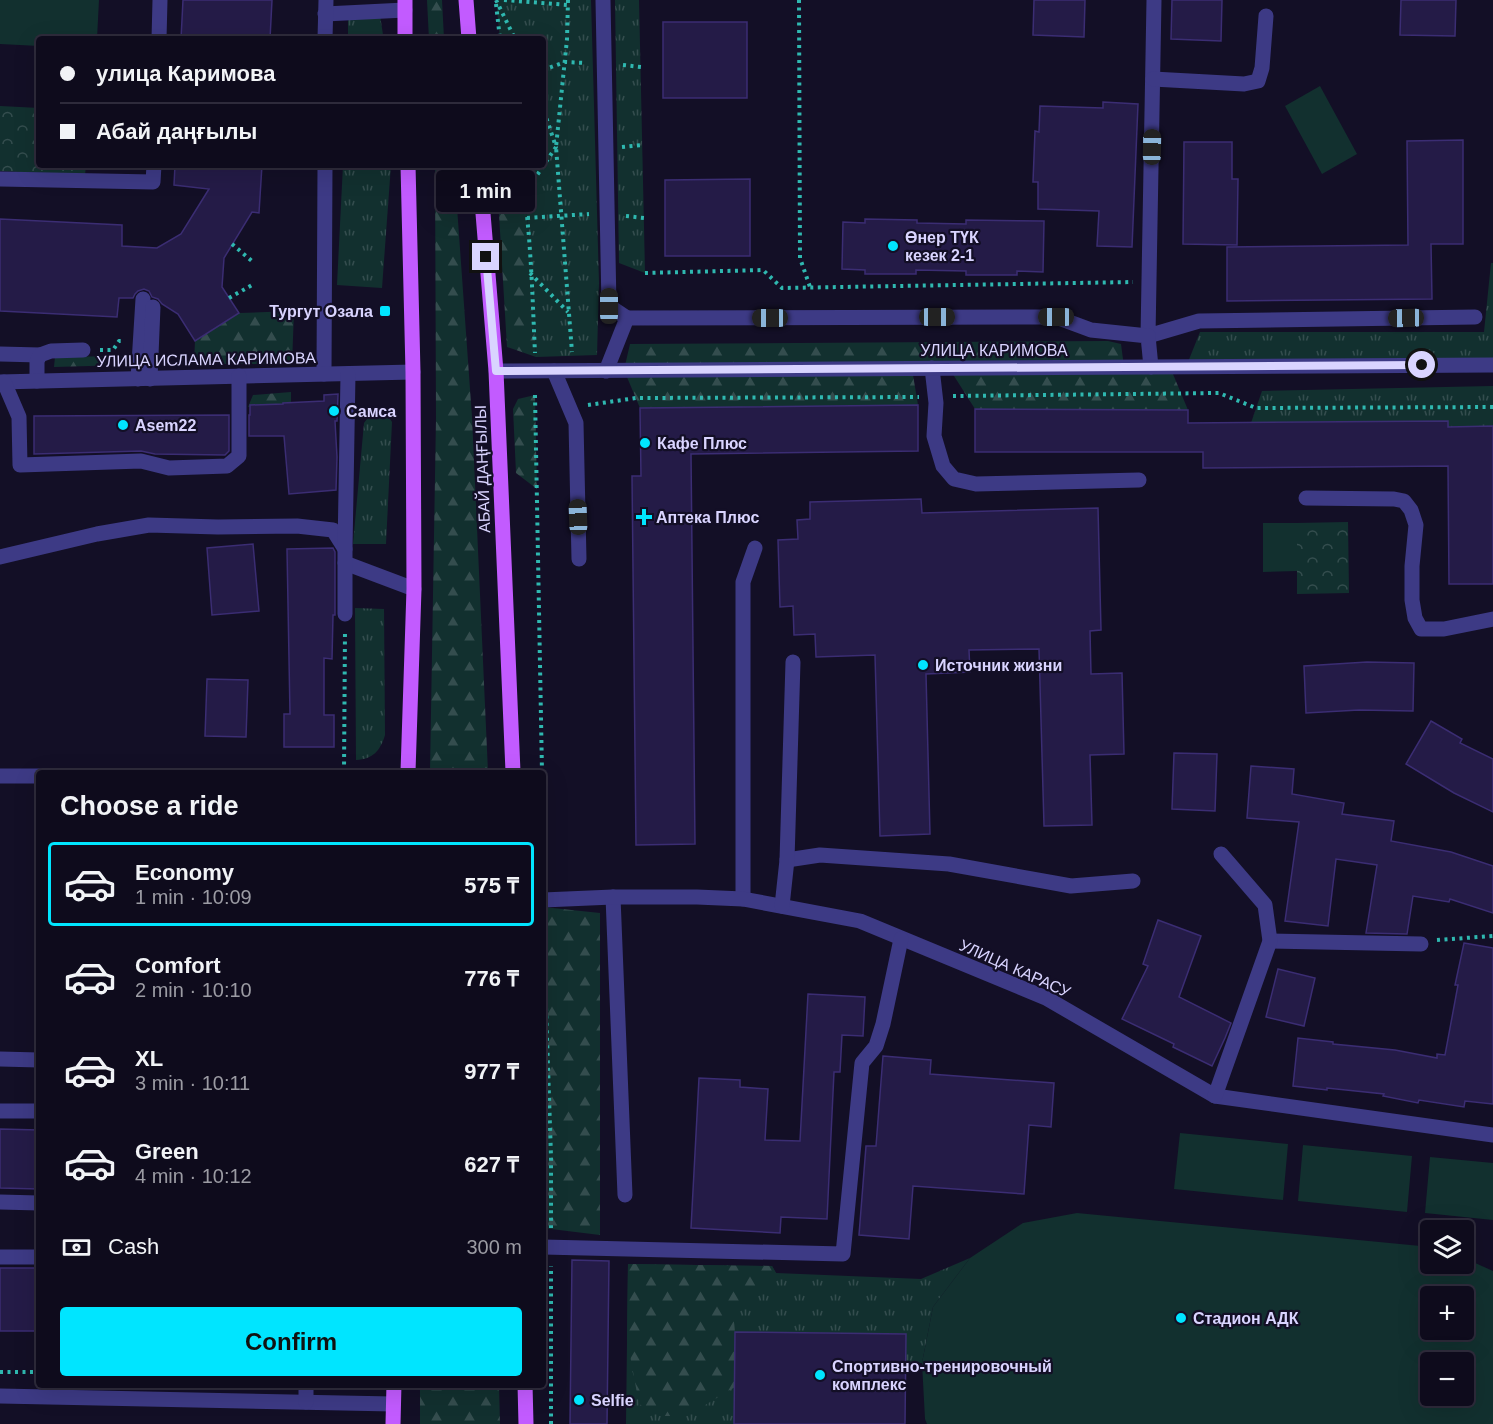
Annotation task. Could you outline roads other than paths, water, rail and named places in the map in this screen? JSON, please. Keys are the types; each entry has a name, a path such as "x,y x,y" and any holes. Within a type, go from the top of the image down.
{"main road":[{"path":"466,0 469,36"},
{"path":"405,5 405,36"},
{"path":"408,168 413,372 414,589 408,770"},
{"name":"АБАЙ ДАҢҒЫЛЫ","path":"479,168 496,371 513,770"},
{"path":"393,1424 394,1388"},
{"path":"525,1388 526,1424"}],"street":[{"path":"159,36 160,0"},
{"path":"603,0 609,306 627,318 1056,317 1091,330 1148,336 1199,321 1475,317"},
{"path":"1151,367 1148,336 1154,0"},
{"path":"325,36 326,7 405,5"},
{"path":"1153,79 1244,84 1258,81 1262,68 1266,16"},
{"path":"0,179 153,182 154,168"},
{"path":"324,374 325,168"},
{"path":"144,379 148,299"},
{"path":"606,370 627,318"},
{"path":"0,354 40,355 51,351 83,350"},
{"path":"37,381 37,361 40,355"},
{"name":"УЛИЦА КАРИМОВА","path":"496,371 1493,365"},
{"path":"932,368 935,397 934,436 943,466 954,479 976,484 1139,480"},
{"path":"554,371 576,423 579,559"},
{"name":"УЛИЦА ИСЛАМА КАРИМОВА","path":"2,382 413,372"},
{"path":"345,614 348,374"},
{"path":"2,382 19,417 20,465 141,461 169,468 226,466 239,456 239,376"},
{"path":"1306,498 1404,501 1411,510 1416,525 1412,566 1413,600 1415,618 1421,629 1444,629 1493,619"},
{"path":"0,557 97,534 149,525 297,526 333,530 345,556 414,589"},
{"path":"743,899 743,582 755,548"},
{"path":"782,906 787,860 793,662"},
{"path":"0,776 36,776"},
{"path":"1215,1096 1270,941 1265,905 1221,854"},
{"path":"787,860 820,855 949,864 1071,886 1133,881"},
{"path":"613,897 626,1195"},
{"name":"УЛИЦА КАРАСУ","path":"546,900 613,897 743,899 860,921 1046,998 1215,1096 1493,1136"},
{"path":"547,1247 843,1254 862,1063 876,1046 883,1024 901,939"},
{"path":"1270,941 1421,944"},
{"path":"0,1059 36,1060"},
{"path":"0,1111 36,1111"},
{"path":"0,1202 36,1203"},
{"path":"0,1257 36,1257"},
{"path":"306,1388 306,1402"},
{"path":"0,1396 166,1392 306,1402 393,1404"}],"place":[{"name":"Өнер ТҮК кезек 2-1","path":"893,246"},
{"name":"Тургут Озала","path":"385,311"},
{"name":"Самса","path":"334,411"},
{"name":"Asem22","path":"123,425"},
{"name":"Кафе Плюс","path":"645,443"},
{"name":"Аптека Плюс","path":"644,517"},
{"name":"Источник жизни","path":"923,665"},
{"name":"Стадион АДК","path":"1181,1318"},
{"name":"Спортивно-тренировочный комплекс","path":"820,1375"},
{"name":"Selfie","path":"579,1400"}]}
